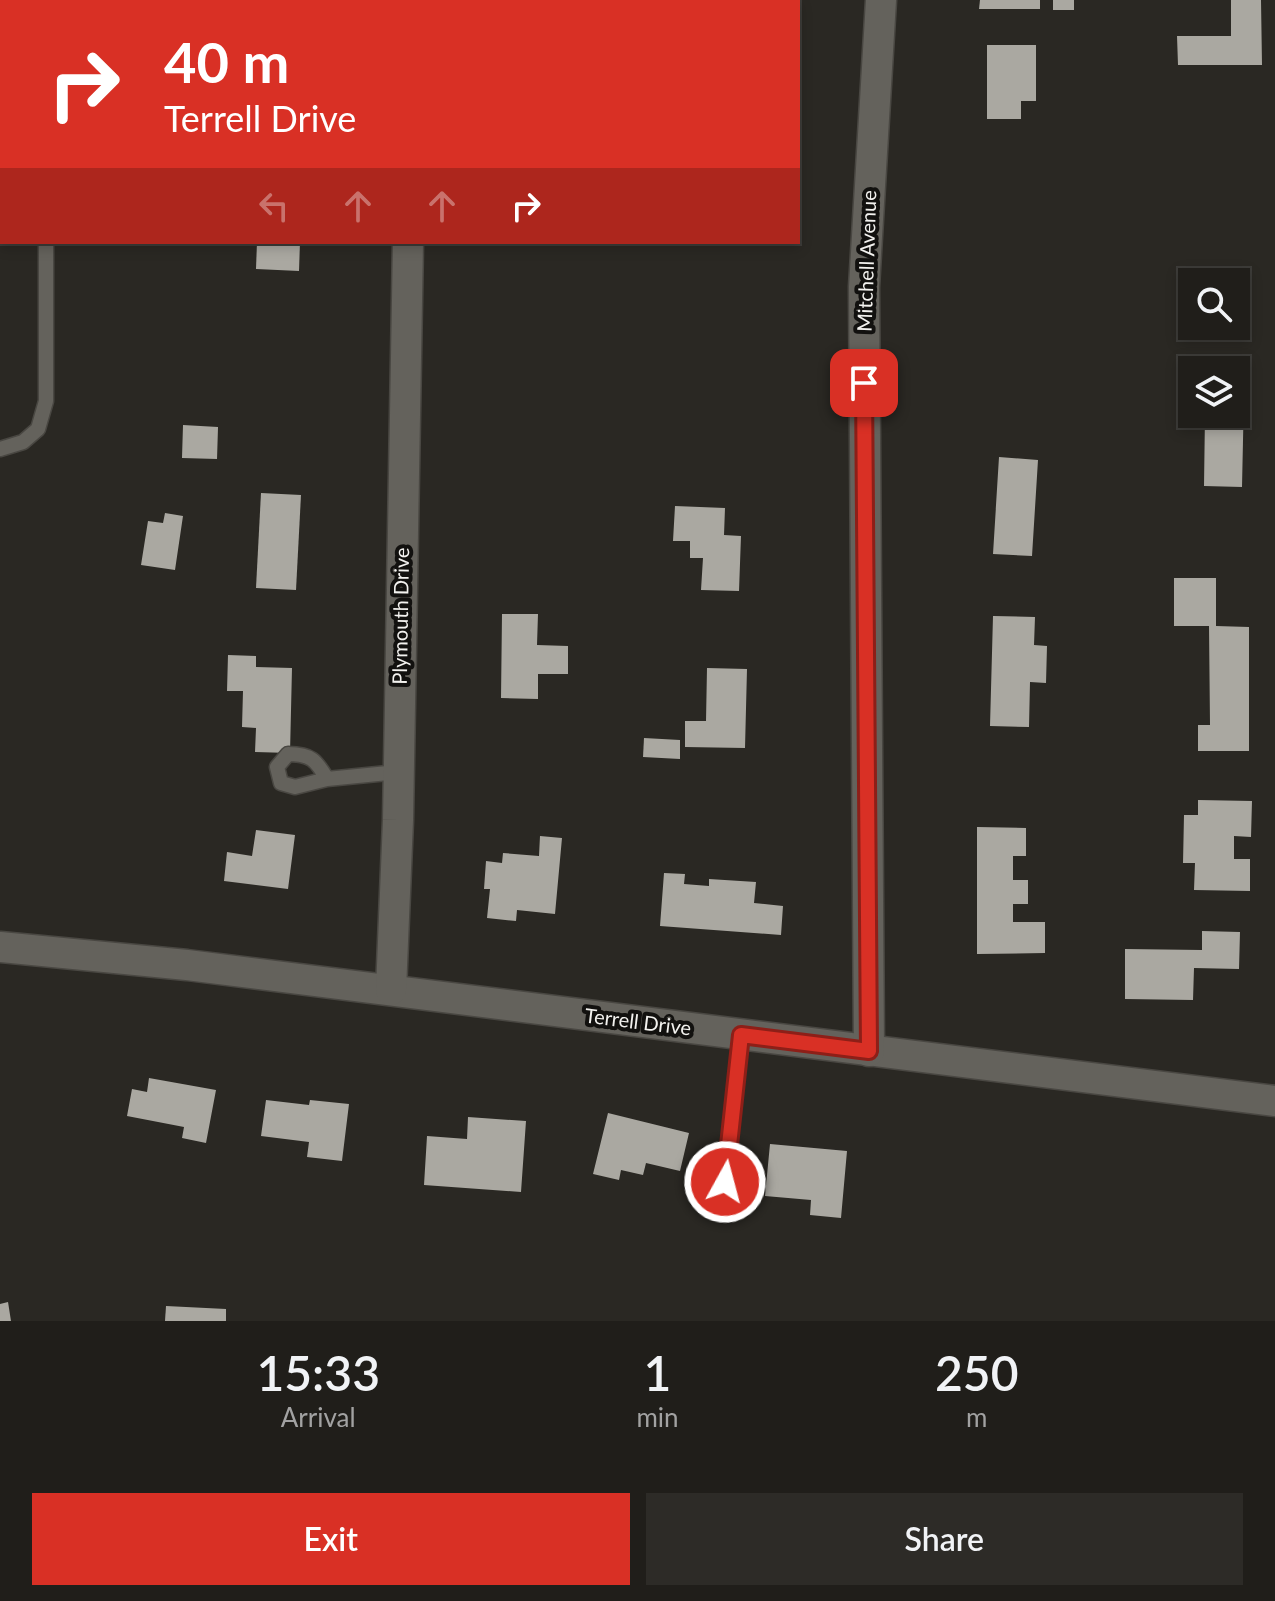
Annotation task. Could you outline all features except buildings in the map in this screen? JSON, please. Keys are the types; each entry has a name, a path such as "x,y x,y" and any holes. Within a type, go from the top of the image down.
{"street":[{"name":"Mitchell Avenue","path":"869,1051 864,287 881,0"},
{"name":"Plymouth Drive","path":"391,990 408,244"},
{"name":"Terrell Drive","path":"0,947 187,965 1275,1101"}],"lane":[{"path":"0,449 23,442 38,429 46,401 46,244"},
{"path":"327,779 398,772"},
{"path":"693,1181 725,1182 741,1035"}],"route":[{"path":"725,1182 741,1035 869,1051 864,383"}]}
